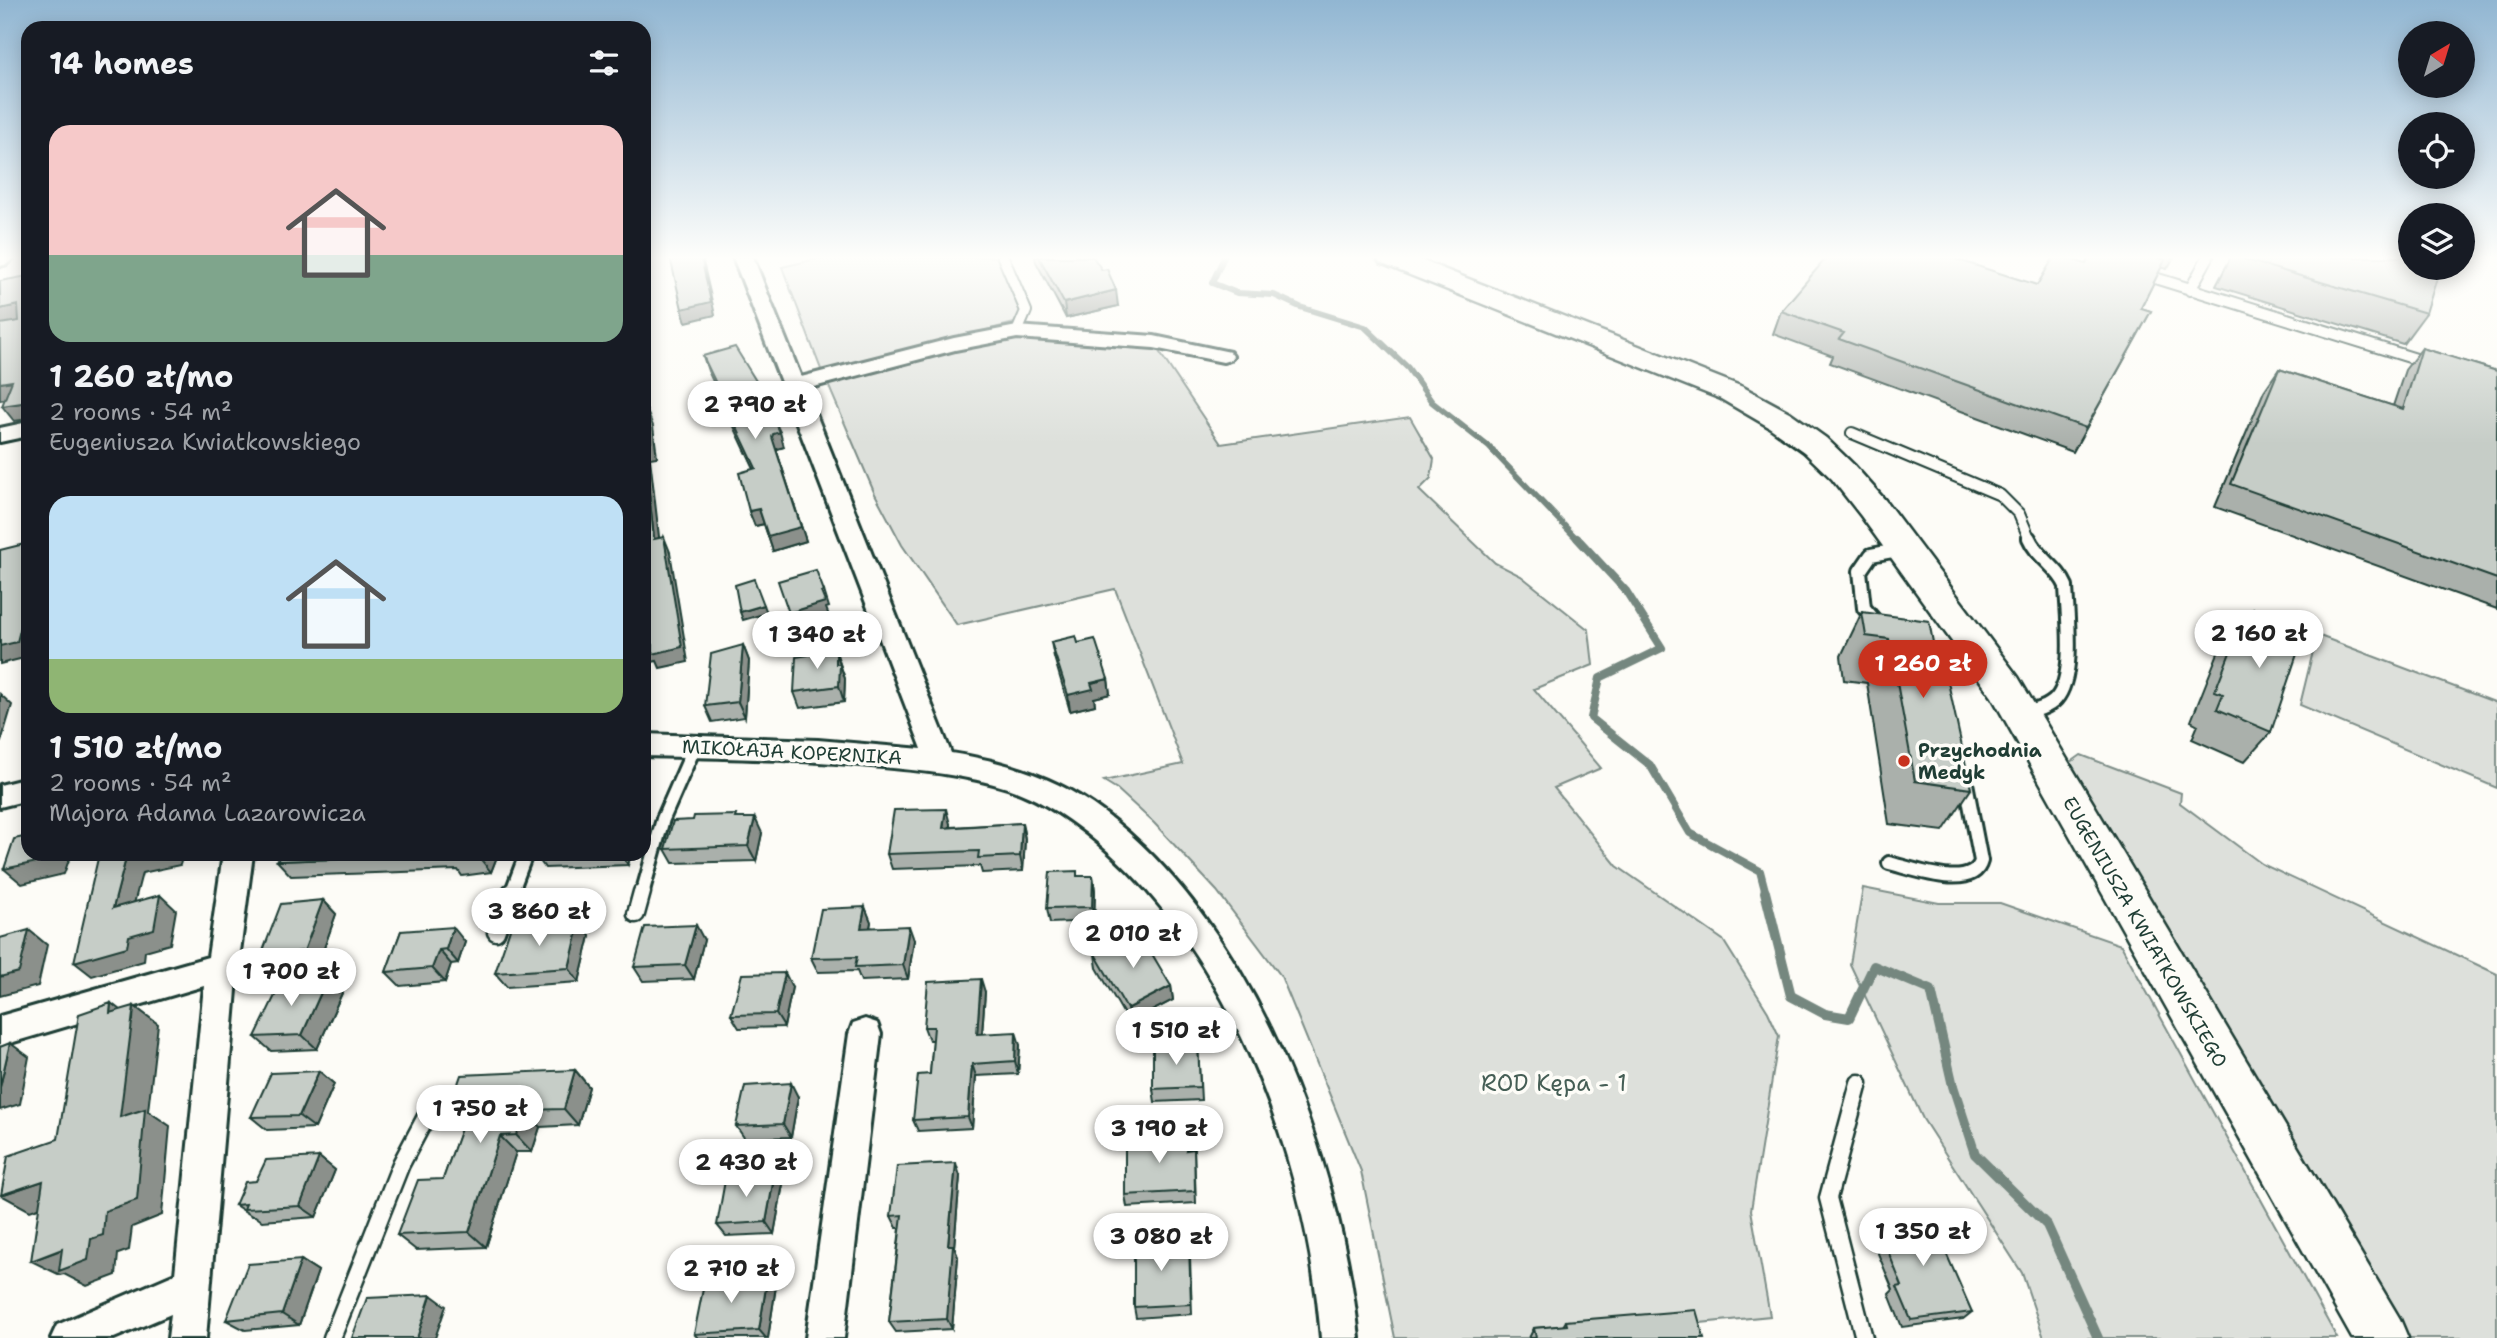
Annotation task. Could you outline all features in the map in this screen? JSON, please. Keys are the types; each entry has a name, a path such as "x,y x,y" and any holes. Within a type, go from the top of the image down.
{"street":[{"path":"768,319 940,761"},
{"name":"EUGENIUSZA KWIATKOWSKIEGO","path":"1543,319 1702,379 1756,405 1815,445 1850,481 2005,687 2381,1338"},
{"path":"795,385 954,344 1017,332 1154,342 1223,356"},
{"path":"0,435 21,430"},
{"name":"MIKOŁAJA KOPERNIKA","path":"651,745 801,748 940,761 995,772 1032,785 1072,806 1110,832 1147,868 1188,916 1255,1035 1288,1112 1316,1197 1335,1281 1340,1338"},
{"path":"0,796 21,791"},
{"path":"187,1338 222,967 237,861"},
{"path":"0,1031 222,967"},
{"path":"825,1338 865,1034"},
{"path":"70,1338 193,1286"}],"lane":[{"path":"1017,332 1023,319"},
{"path":"2287,319 2444,367"},
{"path":"1852,433 2000,495 2018,514 2033,548 2063,579 2066,586 2067,668 2063,688 2050,704 2021,714"},
{"path":"1889,631 1870,618 1864,608 1860,571 1871,555 1903,549"},
{"path":"636,914 663,819 695,746"},
{"path":"1889,863 1958,877 1972,875 1979,869 1981,861 1962,759"},
{"path":"496,932 523,861"},
{"path":"1860,1083 1828,1198 1864,1338"},
{"path":"332,1338 401,1164 436,1098"}],"green space":[{"path":"802,319 1017,319 1014,323 822,372"},
{"name":"ROD Kępa - 1","path":"1009,336 1156,347 1221,444 1410,417 1434,459 1431,478 1419,490 1495,563 1521,576 1589,630 1593,665 1534,689 1601,768 1554,788 1617,866 1723,940 1768,1012 1779,1036 1751,1210 1770,1316 1548,1338 1395,1338 1361,1171 1281,976 1217,891 1154,823 1117,789 1104,781 1183,764 1115,589 957,625 902,545 874,492 827,382"},
{"path":"2317,635 2497,703 2497,788 2300,705"},
{"path":"2081,755 2181,793 2180,803 2262,864 2497,974 2497,1338 2405,1338 2067,765"},
{"path":"1863,888 1939,903 2000,903 2121,945 2337,1338 2044,1338 2022,1273 1923,1119 1850,964"}],"building":[{"path":"21,319 21,403 2,406 12,381 0,383 0,324"},
{"path":"1805,319 2146,319 2086,428 1839,339 1844,333"},
{"path":"735,347 756,381 780,432 772,437 801,527 768,536 759,509 749,511 739,473 756,468 703,356"},
{"path":"2422,348 2497,371 2497,579 2231,484 2279,369 2403,409"},
{"path":"651,511 654,539 664,537 682,647 653,654"},
{"path":"21,545 21,626 17,642 0,646 0,550"},
{"path":"816,570 825,602 789,613 778,581"},
{"path":"754,579 764,605 740,612 735,585"},
{"path":"2253,609 2305,630 2271,732 2217,709 2223,694 2215,691 2242,622 2248,624"},
{"path":"1862,612 1929,621 1935,653 1942,654 1971,789 1915,781 1889,639 1866,636"},
{"path":"1076,636 1078,643 1095,639 1108,679 1091,683 1093,689 1068,695 1051,642"},
{"path":"743,645 738,702 705,706 711,654"},
{"path":"816,649 823,653 836,652 836,664 840,664 839,686 794,692 796,657 808,655"},
{"path":"946,809 943,828 1022,823 1020,856 978,858 979,851 887,854 894,810"},
{"path":"736,815 735,818 755,818 748,846 665,849 673,821 693,820 694,816"},
{"path":"21,838 21,861 42,861 4,869 14,839"},
{"path":"97,861 125,861 113,908 160,895 154,929 129,936 127,947 74,962"},
{"path":"1077,871 1077,876 1093,876 1092,907 1047,908 1050,872"},
{"path":"323,900 304,951 261,956 281,904"},
{"path":"865,907 861,928 909,926 903,965 855,967 857,957 811,958 821,909"},
{"path":"580,922 569,968 495,973 511,926"},
{"path":"696,925 685,965 634,967 645,927"},
{"path":"453,927 446,949 439,950 432,968 386,972 401,931"},
{"path":"29,930 19,972 0,977 0,938"},
{"path":"1139,932 1171,986 1127,1009 1095,954"},
{"path":"785,973 776,1014 731,1015 742,974"},
{"path":"327,979 302,1035 255,1037 282,981"},
{"path":"981,979 977,1034 1016,1032 1015,1061 972,1064 968,1117 913,1120 918,1075 930,1074 934,1027 924,1027 928,982"},
{"path":"111,1003 110,1013 134,1006 120,1117 145,1109 137,1200 105,1211 103,1235 91,1239 88,1260 59,1271 62,1249 31,1261 43,1181 1,1195 8,1156 58,1139 79,1014"},
{"path":"10,1043 0,1087 0,1047"},
{"path":"1198,1045 1200,1087 1153,1089 1153,1048"},
{"path":"575,1070 564,1109 524,1110 516,1135 500,1136 469,1232 397,1235 418,1180 443,1179 469,1106 450,1107 461,1075"},
{"path":"319,1071 299,1116 251,1117 271,1073"},
{"path":"791,1083 783,1124 736,1126 745,1086"},
{"path":"1186,1135 1186,1150 1194,1149 1195,1191 1125,1195 1125,1138"},
{"path":"319,1157 300,1206 244,1209 246,1204 235,1205 245,1182 256,1181 266,1160"},
{"path":"956,1163 948,1245 953,1245 947,1319 889,1322 902,1215 891,1216 897,1166"},
{"path":"775,1172 766,1222 717,1225 726,1175"},
{"path":"1929,1214 1972,1312 1911,1320 1897,1287 1902,1286 1876,1221"},
{"path":"1171,1237 1171,1247 1189,1246 1191,1304 1134,1307 1134,1239"},
{"path":"301,1260 282,1314 226,1320 248,1264"},
{"path":"768,1275 759,1330 694,1334 705,1279"},
{"path":"431,1295 417,1338 352,1338 367,1298"},
{"path":"1696,1310 1704,1338 1536,1338 1534,1328 1567,1325 1566,1321"}],"waterway":[{"path":"1340,319 1365,327 1408,368 1432,402 1489,447 1578,540"},
{"path":"1577,538 1626,591 1662,648 1600,678 1591,718 1650,765 1690,833 1760,871 1766,894"},
{"path":"1765,892 1791,996 1825,1014 1849,1018 1874,966 1931,990 1953,1086 1975,1154 2047,1225 2098,1338"}],"place":[{"name":"Przychodnia Medyk","path":"1904,761"}]}
